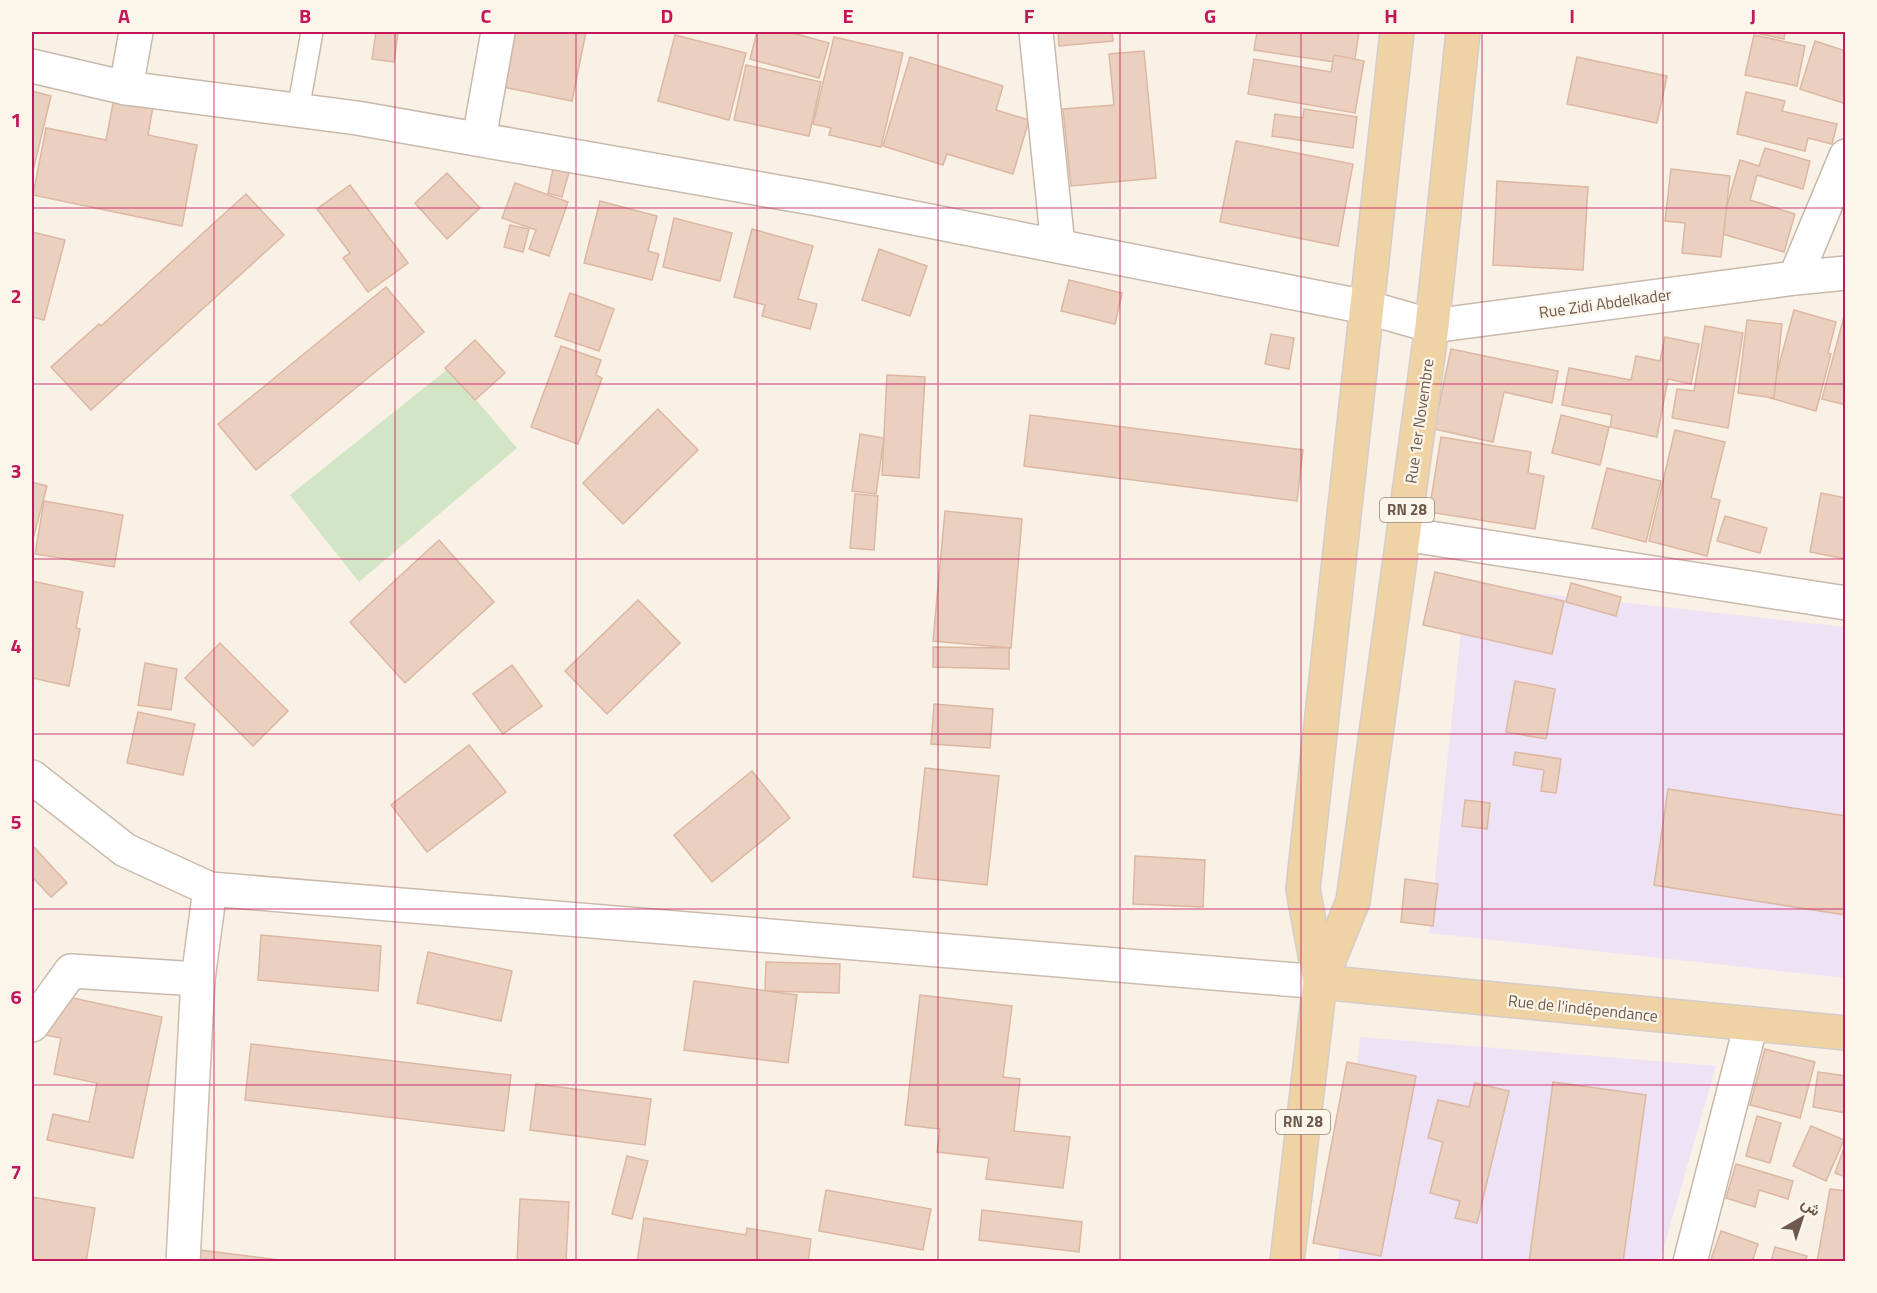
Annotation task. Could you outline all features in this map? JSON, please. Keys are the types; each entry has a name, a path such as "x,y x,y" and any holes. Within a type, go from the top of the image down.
{"main road":[{"name":"RN 28","path":"1287,1262 1320,982 1303,889 1396,32"},
{"name":"Rue 1er Novembre","path":"1320,982 1353,901 1432,326 1463,32"},
{"name":"Rue de l'indépendance","path":"1320,982 1845,1033"}],"street":[{"path":"126,88 135,32"},
{"path":"478,139 498,32"},
{"path":"1036,32 1058,246"},
{"name":"Rue Zidi Abdelkader","path":"32,66 126,88 357,118 818,199 1366,307 1432,326 1845,273"},
{"path":"1795,278 1845,156"},
{"path":"1404,534 1845,603"},
{"path":"32,777 126,850 210,890 1320,982"},
{"path":"183,1262 198,979 210,890"},
{"path":"32,1025 71,971 198,979"},
{"path":"1690,1262 1751,1024"}],"lane":[{"path":"298,110 312,32"}],"shaded area":[{"path":"1466,585 1845,627 1845,978 1429,933"},
{"path":"1360,1037 1716,1066 1660,1261 1338,1262"}],"green space":[{"path":"449,368 517,448 359,582 290,495"}],"building":[{"path":"376,32 398,32 394,62 372,59"},
{"path":"504,32 586,32 572,101 493,85"},
{"path":"757,32 789,32 829,43 819,78 750,59"},
{"path":"1058,32 1112,32 1113,41 1059,46"},
{"path":"1257,32 1359,32 1354,65 1254,50"},
{"path":"1751,32 1785,32 1784,39"},
{"path":"675,35 746,53 729,120 658,101"},
{"path":"1754,35 1805,46 1797,86 1745,75"},
{"path":"834,37 903,53 881,147 829,135 831,128 813,124"},
{"path":"1815,41 1846,51 1846,104 1800,89"},
{"path":"1144,51 1156,178 1071,186 1063,109 1114,105 1109,54"},
{"path":"1334,55 1364,61 1355,113 1248,94 1254,59 1331,72"},
{"path":"910,57 1003,86 996,110 1029,120 1013,174 947,154 943,165 883,146"},
{"path":"1577,57 1667,76 1657,123 1567,104"},
{"path":"746,65 821,82 809,136 734,120"},
{"path":"32,91 51,96 32,175"},
{"path":"1746,92 1785,101 1782,111 1837,124 1832,144 1808,138 1805,151 1737,134"},
{"path":"115,93 154,101 148,135 197,145 182,226 33,195 46,128 106,140"},
{"path":"1304,109 1357,117 1353,148 1272,136 1275,114 1303,118"},
{"path":"1236,141 1353,164 1338,246 1220,222"},
{"path":"1765,148 1810,161 1803,189 1757,175 1750,200 1795,214 1784,252 1719,233 1740,160 1759,166"},
{"path":"553,169 569,172 562,197 548,193"},
{"path":"1671,169 1730,176 1721,257 1682,253 1685,223 1665,221"},
{"path":"447,173 480,208 447,239 415,203"},
{"path":"1497,181 1588,187 1583,270 1493,265"},
{"path":"515,183 568,202 549,256 529,249 536,230 502,218"},
{"path":"350,185 408,263 368,292 343,258 350,253 317,209"},
{"path":"246,194 284,235 91,410 51,367 99,324 101,326"},
{"path":"600,201 657,216 648,251 659,254 652,280 584,263"},
{"path":"674,218 732,233 720,281 663,267"},
{"path":"510,225 529,229 523,252 504,247"},
{"path":"752,229 813,246 798,299 817,304 810,329 762,316 765,305 734,297"},
{"path":"32,232 65,240 44,320 32,317"},
{"path":"879,249 927,266 910,316 862,300"},
{"path":"1069,280 1122,293 1115,324 1061,311"},
{"path":"386,287 424,332 256,470 218,424"},
{"path":"570,293 614,309 599,351 555,336"},
{"path":"1846,309 1846,405 1822,399"},
{"path":"1794,310 1836,322 1828,353 1831,354 1816,411 1770,398"},
{"path":"1747,320 1782,324 1774,398 1738,393"},
{"path":"1705,326 1743,333 1728,428 1672,418 1677,389 1694,391"},
{"path":"1271,334 1294,338 1289,369 1265,364"},
{"path":"1665,337 1699,344 1691,384 1668,379 1657,437 1610,427 1612,415 1562,405 1569,368 1631,380 1636,356 1660,361"},
{"path":"475,340 505,373 475,400 445,368"},
{"path":"561,346 601,360 596,375 602,378 578,444 531,427"},
{"path":"1451,349 1558,371 1552,403 1504,392 1493,442 1434,429"},
{"path":"887,375 925,377 919,478 882,475"},
{"path":"658,409 698,450 623,524 583,483"},
{"path":"1030,415 1303,450 1297,501 1024,466"},
{"path":"1561,415 1609,427 1600,465 1552,453"},
{"path":"1675,430 1725,442 1711,498 1720,500 1707,556 1649,541"},
{"path":"860,434 884,438 876,494 852,491"},
{"path":"1441,437 1531,452 1528,473 1544,476 1535,529 1429,512"},
{"path":"1607,468 1661,481 1646,542 1592,528"},
{"path":"32,482 47,486 33,539 32,539"},
{"path":"1821,493 1846,498 1846,559 1810,552"},
{"path":"855,494 878,496 874,550 850,548"},
{"path":"44,501 123,515 114,567 35,554"},
{"path":"945,511 1022,519 1011,648 933,641"},
{"path":"1725,516 1767,528 1760,553 1717,541"},
{"path":"439,540 494,602 405,683 350,622"},
{"path":"1435,572 1564,601 1552,654 1423,625"},
{"path":"32,581 83,592 76,628 80,629 69,686 32,678"},
{"path":"1571,583 1621,597 1616,616 1566,602"},
{"path":"638,600 680,643 607,714 565,671"},
{"path":"220,643 288,711 253,746 185,678"},
{"path":"933,647 1009,648 1009,669 933,667"},
{"path":"145,663 177,669 171,710 138,705"},
{"path":"512,665 542,706 503,734 473,694"},
{"path":"1515,681 1555,689 1546,739 1506,732"},
{"path":"934,704 993,709 990,748 931,744"},
{"path":"138,712 195,724 183,775 127,763"},
{"path":"469,745 506,792 427,852 391,805"},
{"path":"1515,752 1561,759 1556,793 1541,791 1544,770 1513,765"},
{"path":"925,768 999,776 987,885 913,877"},
{"path":"752,771 790,818 712,882 674,835"},
{"path":"1668,789 1846,816 1846,915 1654,885"},
{"path":"1465,800 1490,803 1487,829 1462,826"},
{"path":"32,845 67,883 51,897 32,877"},
{"path":"1135,856 1205,860 1203,907 1133,904"},
{"path":"1405,879 1438,884 1433,926 1401,922"},
{"path":"261,935 381,946 378,991 258,980"},
{"path":"428,952 512,971 501,1021 417,1003"},
{"path":"766,962 840,964 839,993 765,991"},
{"path":"694,981 797,995 788,1063 684,1050"},
{"path":"54,994 162,1017 133,1158 47,1140 53,1114 89,1122 97,1083 54,1074 61,1038 45,1035"},
{"path":"920,995 1012,1006 1003,1077 1020,1079 1014,1131 1070,1137 1063,1188 986,1179 989,1158 937,1152 940,1129 905,1125"},
{"path":"251,1044 511,1075 504,1131 245,1100"},
{"path":"1765,1049 1815,1062 1800,1118 1750,1105"},
{"path":"1347,1062 1416,1076 1381,1256 1313,1243"},
{"path":"1818,1072 1846,1076 1846,1113 1813,1107"},
{"path":"1553,1082 1646,1095 1623,1262 1529,1262"},
{"path":"1475,1083 1509,1091 1477,1223 1455,1218 1460,1201 1430,1193 1443,1142 1428,1138 1438,1100 1469,1107"},
{"path":"536,1084 651,1099 645,1145 530,1130"},
{"path":"1757,1116 1781,1123 1770,1163 1746,1156"},
{"path":"1811,1126 1844,1140 1826,1181 1793,1166"},
{"path":"1844,1148 1846,1148 1846,1177 1835,1173"},
{"path":"627,1156 648,1161 632,1219 612,1214"},
{"path":"1736,1164 1793,1181 1788,1199 1759,1190 1755,1207 1726,1198"},
{"path":"1830,1189 1846,1191 1846,1262 1817,1262"},
{"path":"826,1190 931,1209 923,1250 819,1231"},
{"path":"32,1197 95,1208 86,1262 32,1262"},
{"path":"520,1199 569,1202 566,1262 517,1262"},
{"path":"982,1210 1082,1222 1079,1252 979,1240"},
{"path":"644,1218 746,1235 747,1228 811,1239 808,1262 637,1262"},
{"path":"1721,1231 1758,1244 1752,1262 1710,1262"},
{"path":"1775,1247 1807,1256 1805,1262 1771,1262"},
{"path":"200,1250 295,1262 199,1262"}]}
